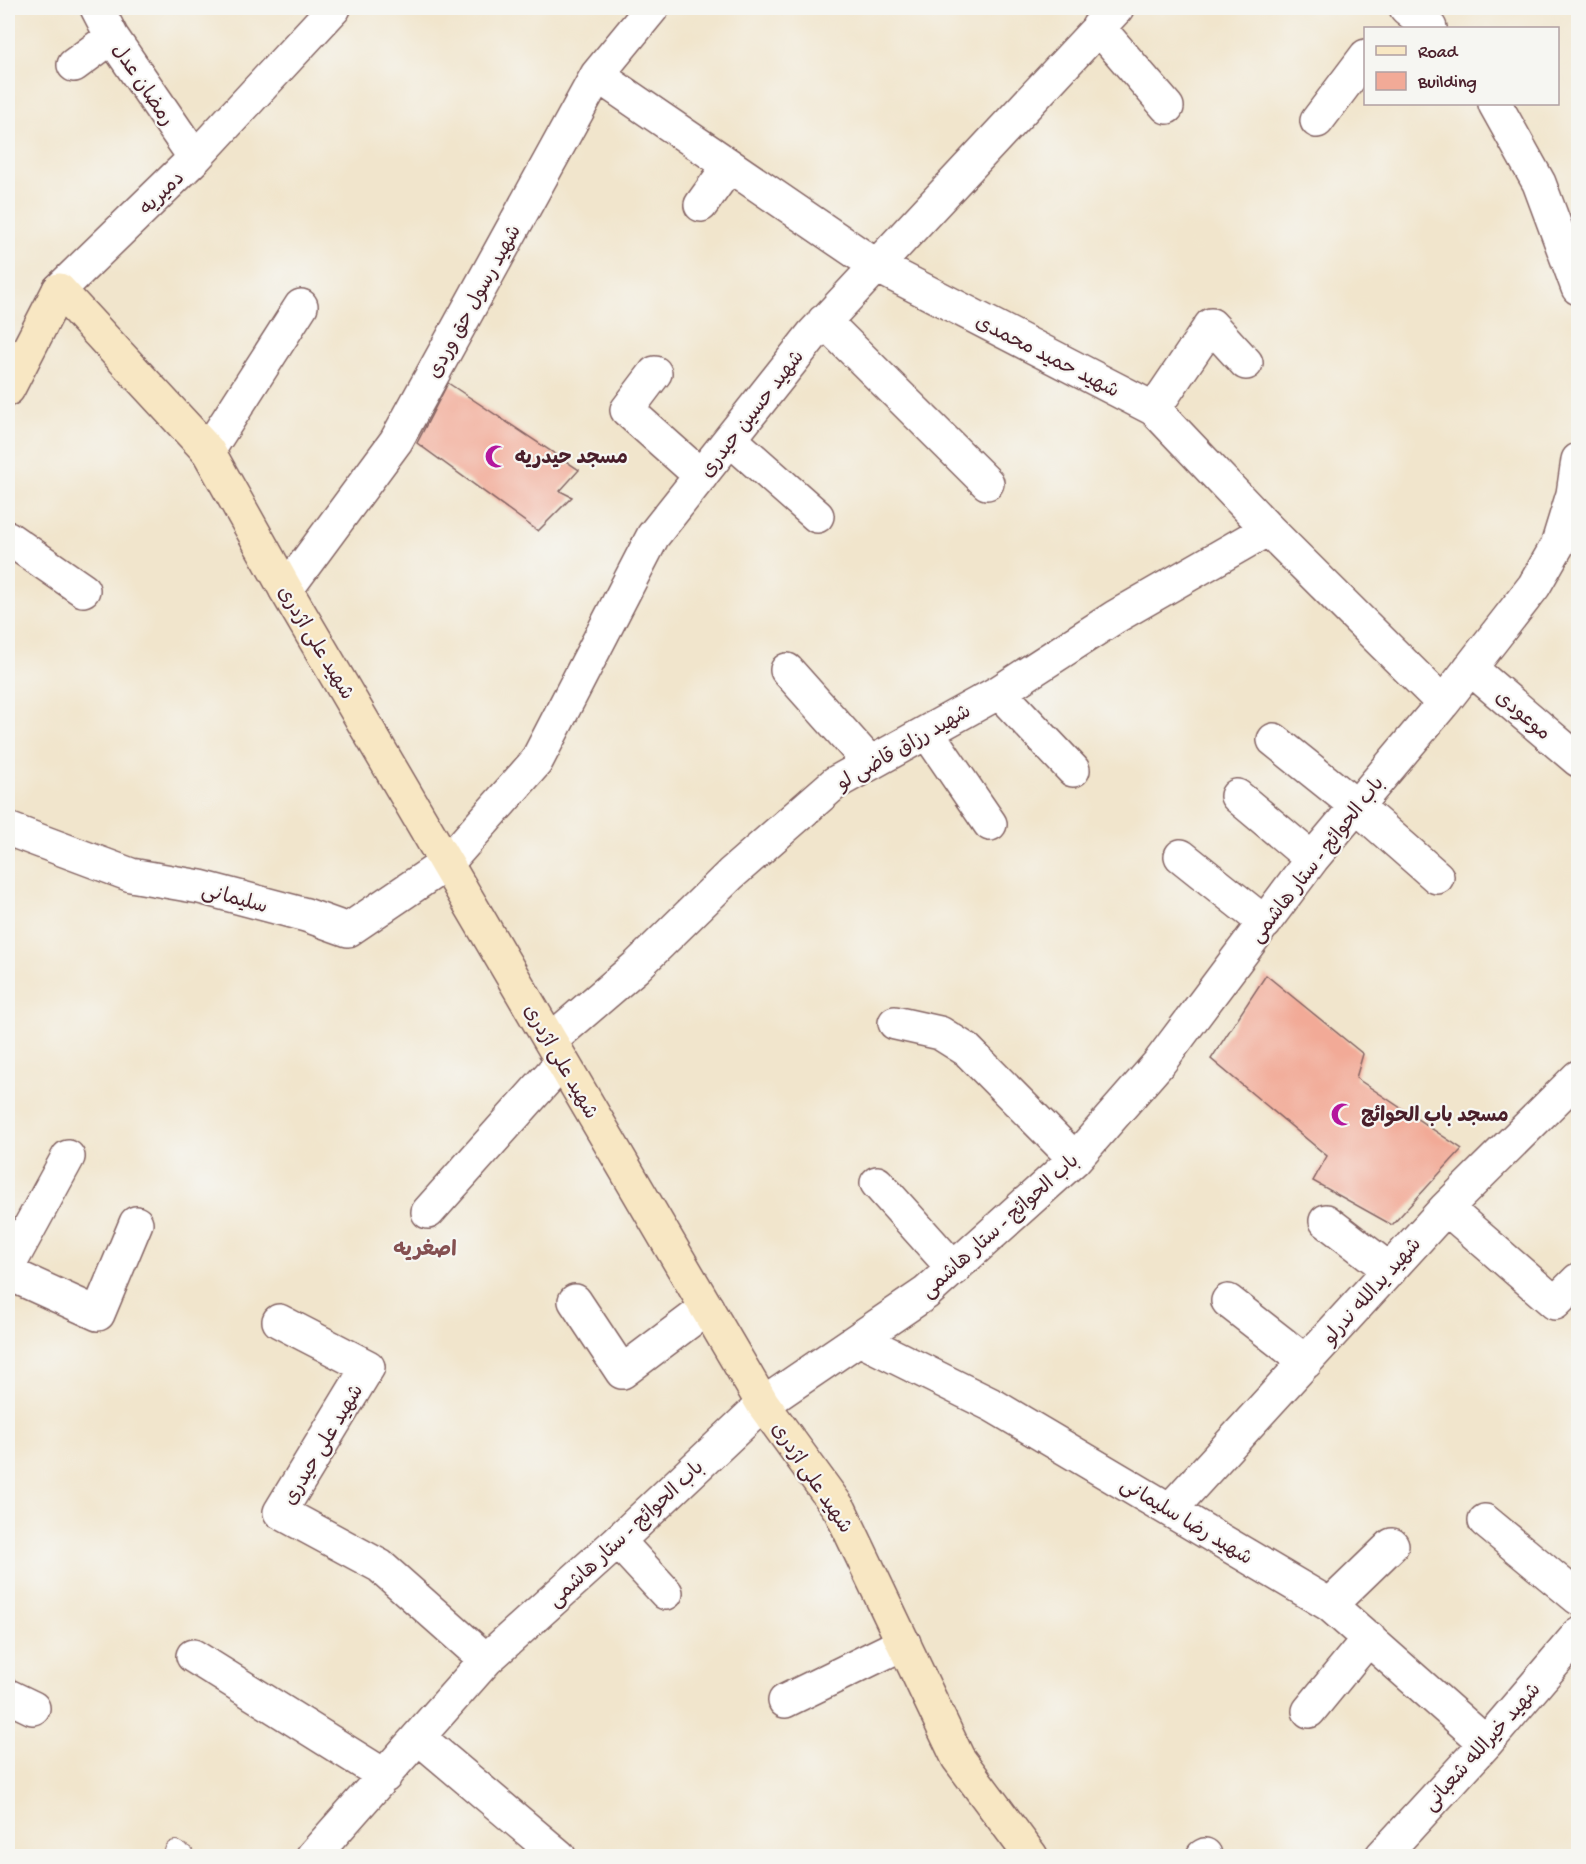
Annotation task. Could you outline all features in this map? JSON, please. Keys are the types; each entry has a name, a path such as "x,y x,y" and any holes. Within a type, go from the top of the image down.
{"street":[{"name":"رمضان عدل","path":"97,8 112,37 195,158"},
{"name":"دمیریه","path":"8,389 59,290 195,158 334,8"},
{"name":"شهید رسول حق وردی","path":"286,590 396,441 597,75 652,8"},
{"path":"1387,27 1404,8 1429,27"},
{"path":"1107,17 1167,107"},
{"name":"شهید حسین حیدری","path":"447,863 536,762 653,536 824,321 1107,17"},
{"path":"74,65 112,37"},
{"path":"1317,121 1364,57"},
{"name":"شهید حمید محمدی","path":"597,75 875,265 1154,409 1268,529 1443,703"},
{"path":"1496,105 1539,183 1578,288"},
{"path":"701,205 729,166"},
{"name":"شهید علی اژدری","path":"59,290 208,451 286,590 763,1404 840,1510 958,1758 1031,1857"},
{"path":"208,451 301,306"},
{"path":"824,321 987,483"},
{"path":"1154,409 1211,325 1246,363"},
{"path":"655,373 627,411 700,476"},
{"path":"730,439 817,516"},
{"name":"باب الحوائج - ستار هاشمی","path":"313,1857 486,1660 618,1541 763,1404 926,1293 1075,1160 1160,1063 1312,859 1443,703 1534,586 1557,546 1576,492 1578,460"},
{"name":"شهید رزاق قاضی لو","path":"428,1212 556,1052 636,967 731,874 835,783 999,692 1115,617 1268,529"},
{"path":"8,538 83,590"},
{"name":"موعودی","path":"1470,668 1578,760"},
{"path":"787,670 870,763"},
{"path":"999,692 1073,770"},
{"path":"927,732 990,824"},
{"path":"1274,740 1355,805 1437,877"},
{"path":"1237,796 1312,859"},
{"name":"سلیمانی","path":"8,829 131,875 200,887 348,930 447,863"},
{"path":"1181,856 1265,923"},
{"path":"895,1023 940,1034 967,1050 1075,1160"},
{"name":"شهید یدالله ندرلو","path":"1170,1510 1446,1208 1578,1077"},
{"path":"8,1267 68,1157"},
{"path":"876,1183 954,1269"},
{"path":"1446,1208 1555,1303 1578,1280"},
{"path":"1326,1221 1390,1270"},
{"path":"8,1273 98,1314 136,1223"},
{"path":"575,1300 622,1372 707,1308"},
{"path":"1228,1301 1306,1362"},
{"name":"شهید علی حیدری","path":"279,1321 368,1367 280,1512 380,1566 486,1660"},
{"name":"شهید رضا سلیمانی","path":"859,1339 994,1406 1330,1605 1486,1743"},
{"path":"1485,1521 1578,1598"},
{"path":"618,1541 666,1593"},
{"path":"1330,1605 1392,1545"},
{"name":"شهید خیرالله شعبانی","path":"1397,1852 1578,1635"},
{"path":"1309,1711 1369,1638"},
{"path":"785,1701 904,1643"},
{"path":"193,1656 385,1776"},
{"path":"418,1737 560,1857"}],"building":[{"name":"مسجد حیدریه","path":"448,383 579,470 560,491 572,497 538,531 417,443"},
{"name":"مسجد باب الحوائج","path":"1266,975 1363,1054 1356,1078 1462,1149 1392,1225 1313,1181 1327,1156 1211,1059"}],"place":[{"name":"مسجد حیدریه","path":"497,456"},
{"name":"مسجد باب الحوائج","path":"1343,1114"}],"district":[{"name":"اصغریه","path":"425,1248"}]}
